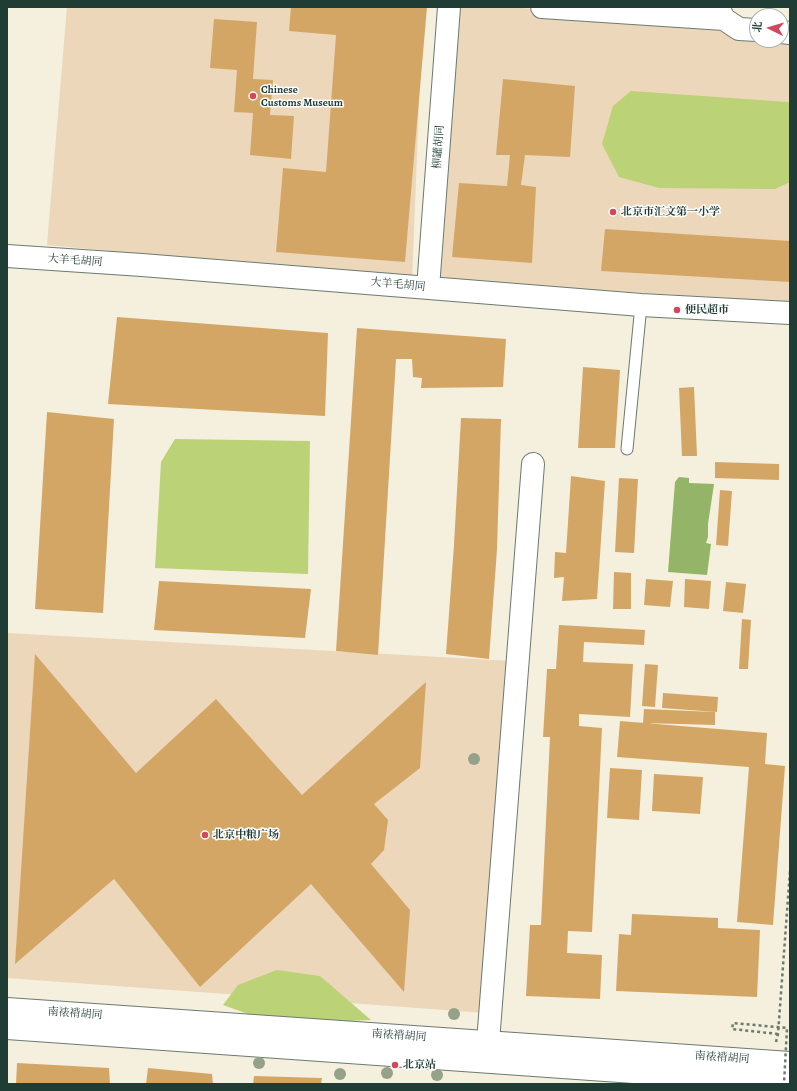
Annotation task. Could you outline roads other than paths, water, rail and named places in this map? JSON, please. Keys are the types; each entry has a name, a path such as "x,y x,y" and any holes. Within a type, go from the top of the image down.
{"street":[{"name":"柳罐胡同","path":"428,288 449,7"},
{"path":"542,7 721,13 739,29 749,30"},
{"name":"大羊毛胡同","path":"7,256 142,265 641,306 790,313"},
{"path":"488,1042 533,464"},
{"name":"南裱褙胡同","path":"7,1009 790,1063"},
{"name":"南裱褙胡同","path":"7,1028 790,1083"}],"lane":[{"path":"627,449 641,306"}],"place":[{"name":"Chinese Customs Museum","path":"253,96"},
{"name":"北京市汇文第一小学","path":"613,212"},
{"name":"便民超市","path":"677,310"},
{"name":"北京中粮广场","path":"205,835"},
{"name":"北京站","path":"395,1065"}]}
